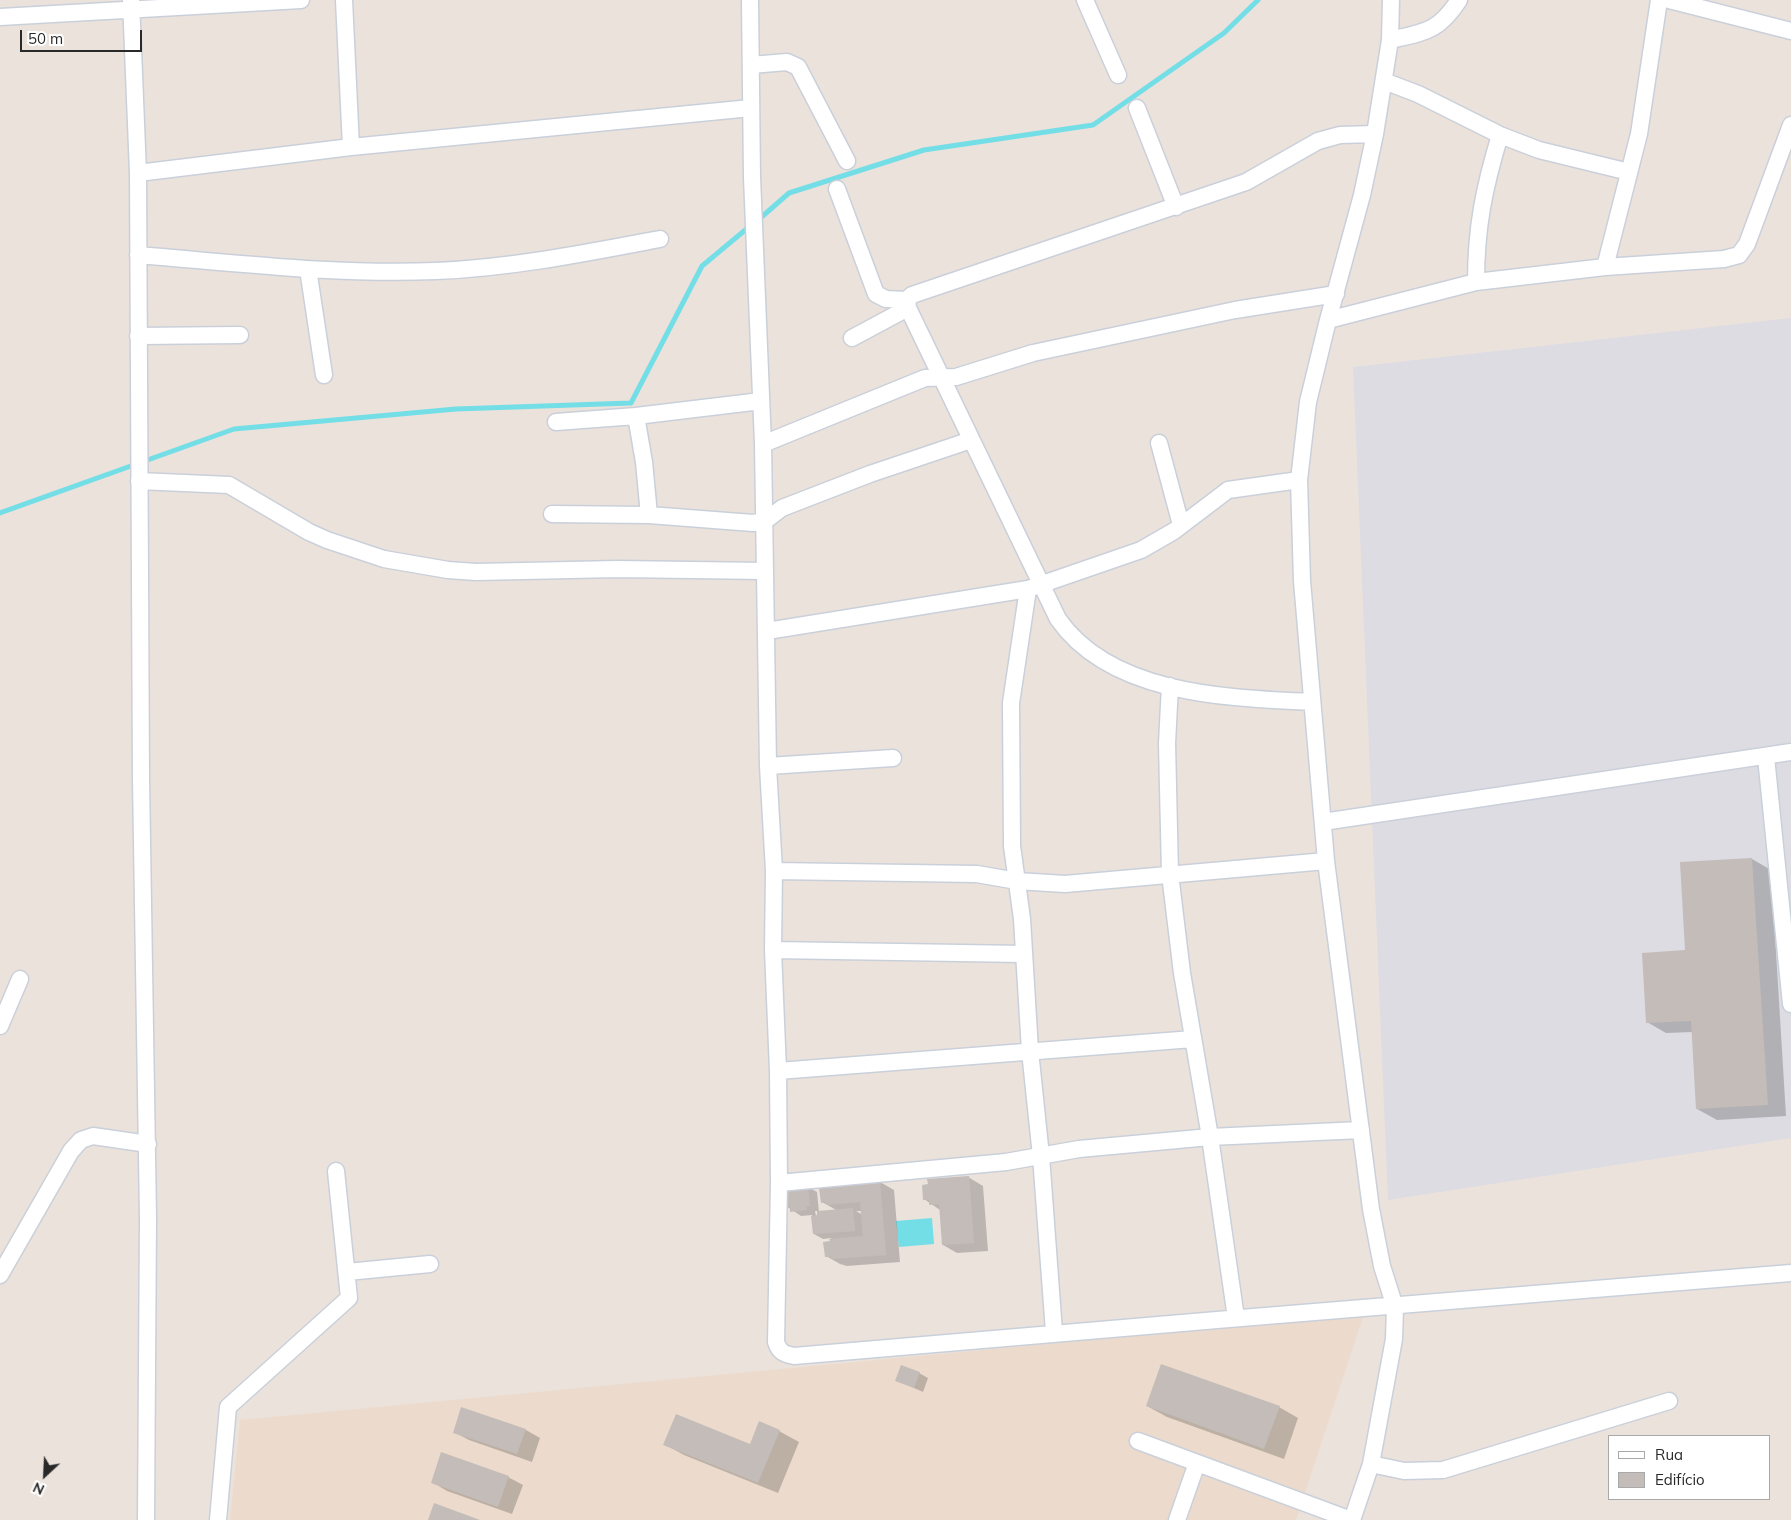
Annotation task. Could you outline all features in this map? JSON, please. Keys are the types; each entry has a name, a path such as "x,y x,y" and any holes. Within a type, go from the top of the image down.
{"street":[{"path":"0,17 131,4 301,0"},
{"path":"344,0 351,147"},
{"path":"750,0 753,225 763,444 768,766 774,871 773,950 778,1071 779,1183 776,1342 778,1349 785,1354 794,1356 1054,1332 1395,1307 1791,1273"},
{"path":"1084,0 1118,75"},
{"path":"1138,1441 1351,1520 1371,1464 1394,1339 1395,1307 1382,1266 1372,1219 1326,862 1300,542 1299,480 1308,402 1362,195 1375,134 1390,40 1391,0"},
{"path":"1390,40 1432,28 1449,16 1459,0"},
{"path":"1605,267 1643,116 1659,0"},
{"path":"1669,0 1791,31"},
{"path":"131,4 138,173 141,780 148,1144 146,1520"},
{"path":"750,65 787,62 798,67 847,160"},
{"path":"1384,81 1418,94 1500,136 1560,157 1629,172"},
{"path":"138,173 351,147 750,108"},
{"path":"1137,108 1176,207"},
{"path":"1328,320 1476,282 1605,267 1724,259 1739,255 1747,244 1791,126"},
{"path":"852,338 908,304 912,295 1176,207 1255,178 1318,141 1340,135 1375,134"},
{"path":"1476,282 1476,243 1480,215 1487,178 1500,136"},
{"path":"837,189 876,294 886,299 908,304"},
{"path":"138,254 308,269 438,271 564,258 660,239"},
{"path":"308,269 324,375"},
{"path":"763,444 925,378 956,377 1034,353 1217,314 1336,294"},
{"path":"908,304 943,377 1035,588 1080,644 1125,671 1189,691 1258,699 1312,702"},
{"path":"138,336 240,334"},
{"path":"556,422 636,416 761,401"},
{"path":"636,416 644,462 649,515"},
{"path":"552,514 649,515 743,523 765,520 790,504 870,474 971,440"},
{"path":"1159,443 1181,525"},
{"path":"139,478 230,485 309,532 327,540 384,559 448,570 476,572 617,569 764,571"},
{"path":"767,631 1035,588 1125,556 1157,541 1228,490 1299,480"},
{"path":"1035,588 1012,686 1010,722 1012,846 1017,882 1030,1051 1041,1156 1054,1332"},
{"path":"1170,686 1167,743 1170,874 1236,1318"},
{"path":"1323,822 1791,752"},
{"path":"1766,757 1791,1004"},
{"path":"768,766 893,758"},
{"path":"774,871 977,874 1017,882 1066,884 1326,862"},
{"path":"773,950 1023,954"},
{"path":"0,1026 20,979"},
{"path":"778,1071 1193,1038"},
{"path":"779,1183 1006,1162 1078,1149 1210,1137 1361,1130"},
{"path":"0,1275 72,1151 81,1140 93,1136 148,1144"},
{"path":"218,1520 228,1407 349,1298 336,1171"},
{"path":"347,1272 430,1264"},
{"path":"1371,1464 1404,1471 1443,1470 1669,1401"},
{"path":"1177,1520 1197,1463"}],"shaded area":[{"path":"1791,318 1791,1138 1388,1200 1353,367"},
{"path":"1364,1314 1296,1520 230,1520 240,1420"}],"water":[{"path":"932,1218 934,1244 899,1247 896,1221"}],"building":[{"path":"1752,858 1768,1105 1696,1109 1691,1021 1646,1023 1642,953 1685,950 1680,862"},
{"path":"969,1176 974,1243 942,1245 939,1204 929,1205 929,1200 923,1200 922,1185 928,1184 927,1179"},
{"path":"880,1181 886,1255 831,1259 831,1257 825,1257 823,1242 830,1241 829,1239 863,1236 860,1202 827,1205 826,1202 821,1203 819,1188 826,1187 826,1184"},
{"path":"808,1185 810,1206 806,1206 807,1210 790,1212 790,1206 785,1207 783,1187"},
{"path":"853,1208 855,1231 813,1234 811,1216 817,1215 817,1211"},
{"path":"1161,1364 1280,1406 1264,1449 1146,1406"},
{"path":"901,1365 920,1372 914,1388 895,1381"},
{"path":"461,1407 526,1429 517,1454 453,1433"},
{"path":"676,1414 750,1444 759,1421 780,1430 758,1483 663,1445"},
{"path":"441,1452 509,1476 498,1507 431,1483"},
{"path":"434,1503 480,1520 428,1520"}],"waterway":[{"path":"757,221 789,193 924,150 1093,125 1224,33 1258,0"},
{"path":"0,513 234,429 456,409 631,403 702,266 750,226"}]}
